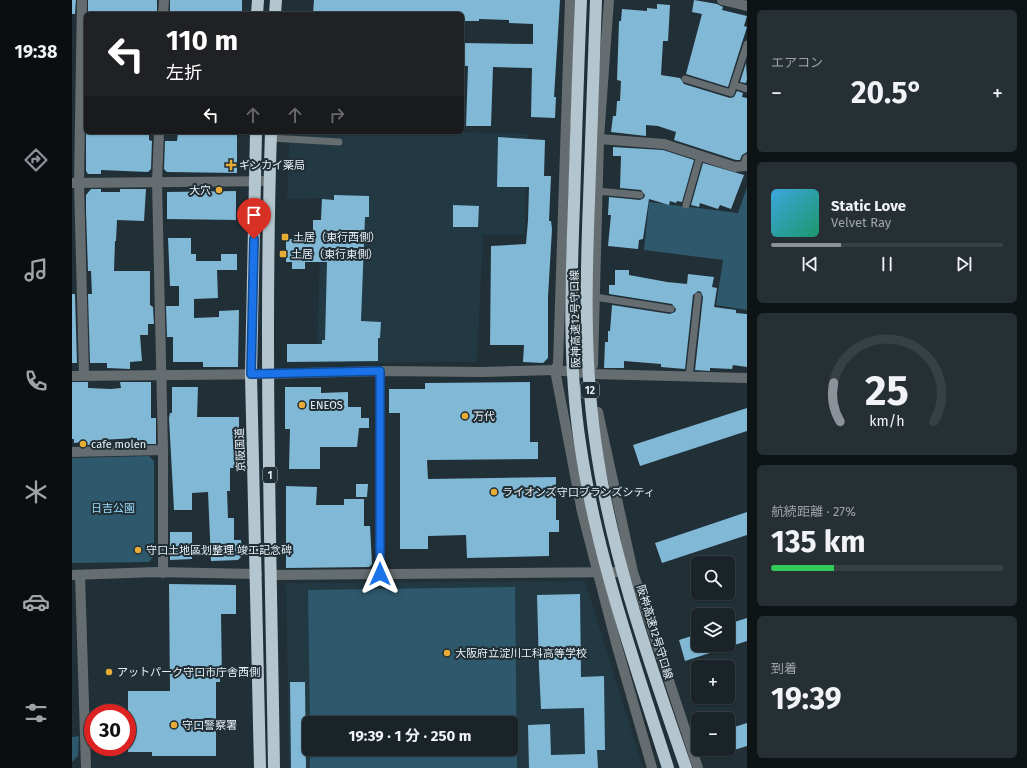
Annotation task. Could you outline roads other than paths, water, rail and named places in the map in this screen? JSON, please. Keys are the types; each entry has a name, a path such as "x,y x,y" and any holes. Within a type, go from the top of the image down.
{"highway":[{"path":"257,12 258,0"},
{"path":"275,12 276,0"},
{"name":"阪神高速12号守口線","path":"581,0 571,277 571,341 576,416 588,491 604,562 668,768"},
{"name":"阪神高速12号守口線","path":"596,0 586,277 587,339 594,431 607,506 618,556 650,661 686,768"},
{"name":"京阪国道","path":"256,134 251,374 260,768"},
{"name":"1","path":"271,135 269,181 269,374 274,768"}],"street":[{"path":"82,0 75,183 84,375"},
{"path":"163,12 164,0"},
{"path":"570,0 558,364 555,370 582,512 616,643 652,768"},
{"path":"609,0 599,139 593,374 599,423 633,572 698,768"},
{"path":"722,0 747,6"},
{"path":"159,134 157,182 162,450 162,573"},
{"path":"599,139 664,144 735,167 745,166 747,158"},
{"path":"75,183 269,181"},
{"path":"72,376 555,370 593,374 747,378"},
{"path":"380,371 380,574"},
{"path":"72,452 162,450"},
{"path":"271,575 633,572"},
{"path":"86,768 76,575 162,573 256,574"}],"lane":[{"path":"685,79 731,93 747,44"},
{"path":"734,85 747,89"},
{"path":"271,135 339,142"},
{"path":"686,205 700,156"},
{"path":"597,191 640,194"},
{"path":"689,377 698,296"},
{"path":"596,298 671,309"}],"place":[{"name":"ギンカイ薬局","path":"231,165"},
{"name":"大穴","path":"219,190"},
{"name":"土居（東行西側）","path":"285,237"},
{"name":"土居（東行東側）","path":"283,254"},
{"name":"ENEOS","path":"302,405"},
{"name":"万代","path":"465,416"},
{"name":"cafe molen","path":"83,444"},
{"name":"ライオンズ守口ブランズシティ","path":"494,492"},
{"name":"守口土地區划整理 竣工記念碑","path":"138,550"},
{"name":"大阪府立淀川工科高等学校","path":"447,653"},
{"name":"アットパーク守口市庁舎西側","path":"109,672"},
{"name":"守口警察署","path":"174,725"}],"park label":[{"name":"日吉公園","path":"113,508"}]}
